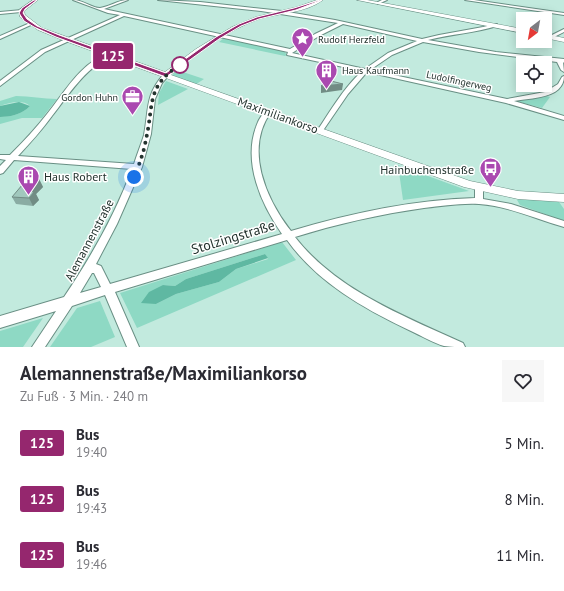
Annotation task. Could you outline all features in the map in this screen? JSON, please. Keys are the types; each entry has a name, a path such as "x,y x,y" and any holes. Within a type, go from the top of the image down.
{"street":[{"path":"0,13 21,11 36,0"},
{"name":"Ludolfingerweg","path":"75,0 100,10 292,51 289,54 507,101 564,118"},
{"path":"100,10 126,0"},
{"path":"160,0 219,4 283,12 342,23 422,41 490,53 561,60 564,70"},
{"name":"Alemannenstraße","path":"38,347 89,268 118,214 138,167 146,140 154,92 158,84 166,75 221,36 246,22 321,0"},
{"path":"359,0 516,29"},
{"path":"379,3 385,0"},
{"path":"467,0 564,14"},
{"name":"Maximiliankorso","path":"21,11 22,16 31,24 67,40 479,187 510,193 564,198"},
{"path":"0,84 33,57 123,15"},
{"path":"292,51 317,35 342,23"},
{"path":"0,38 31,24"},
{"path":"320,131 345,94 365,71 393,52 422,41 496,25"},
{"path":"552,34 564,30"},
{"path":"552,37 564,40"},
{"path":"0,171 48,117 76,79 94,63 108,55"},
{"path":"507,101 511,99 543,95 555,89 563,81"},
{"path":"268,112 264,116 257,135 256,162 259,179 266,197 274,215 288,236 311,263 342,288 375,307 459,347"},
{"path":"0,157 138,167"},
{"path":"479,187 479,201"},
{"path":"510,193 511,207 564,224"},
{"name":"Stolzingstraße","path":"0,322 323,225 395,209 446,202 479,201 511,207"},
{"path":"89,268 97,269 132,347"}],"shaded area":[{"path":"224,38 284,51 287,55 285,56 219,42"},
{"path":"177,70 204,79 195,85 172,76"},
{"path":"166,81 188,89 158,105 159,93"},
{"path":"16,96 57,99 42,118 22,118 0,124 0,117 16,114 24,111 30,106 19,102 0,106 0,101"},
{"path":"547,96 550,97 542,108 516,101"},
{"path":"19,102 30,106 24,111 16,114 0,117 0,106"},
{"path":"398,165 469,191 403,200"},
{"path":"517,200 559,202 564,209 564,221 520,205"},
{"path":"282,242 296,260 137,328 120,293","holes":["265,254 268,259 236,269 219,282 176,294 156,304 163,285 175,286 186,279"]},
{"path":"265,254 268,258 236,269 219,282 176,294 156,304 141,303 149,292 163,285 175,286 186,279"},
{"path":"100,301 115,337 91,347 50,347 77,308"},
{"path":"43,318 23,347 0,347 0,331"}],"building":[{"path":"327,80 343,84 321,86"},
{"path":"28,178 39,179 27,191 34,192 29,198 12,197"}],"bus line":[{"name":"125","path":"36,0 21,11 25,20 49,33 166,75 218,38 240,25 258,18 295,9 321,0"}],"place":[{"name":"Rudolf Herzfeld","path":"303,58"},
{"name":"Haus Kaufmann","path":"327,90"},
{"name":"Gordon Huhn","path":"133,116"},
{"name":"Hainbuchenstraße","path":"490,188"},
{"name":"Haus Robert","path":"28,196"}],"route":[{"path":"134,177 146,140 154,92 161,80 180,65"}]}
